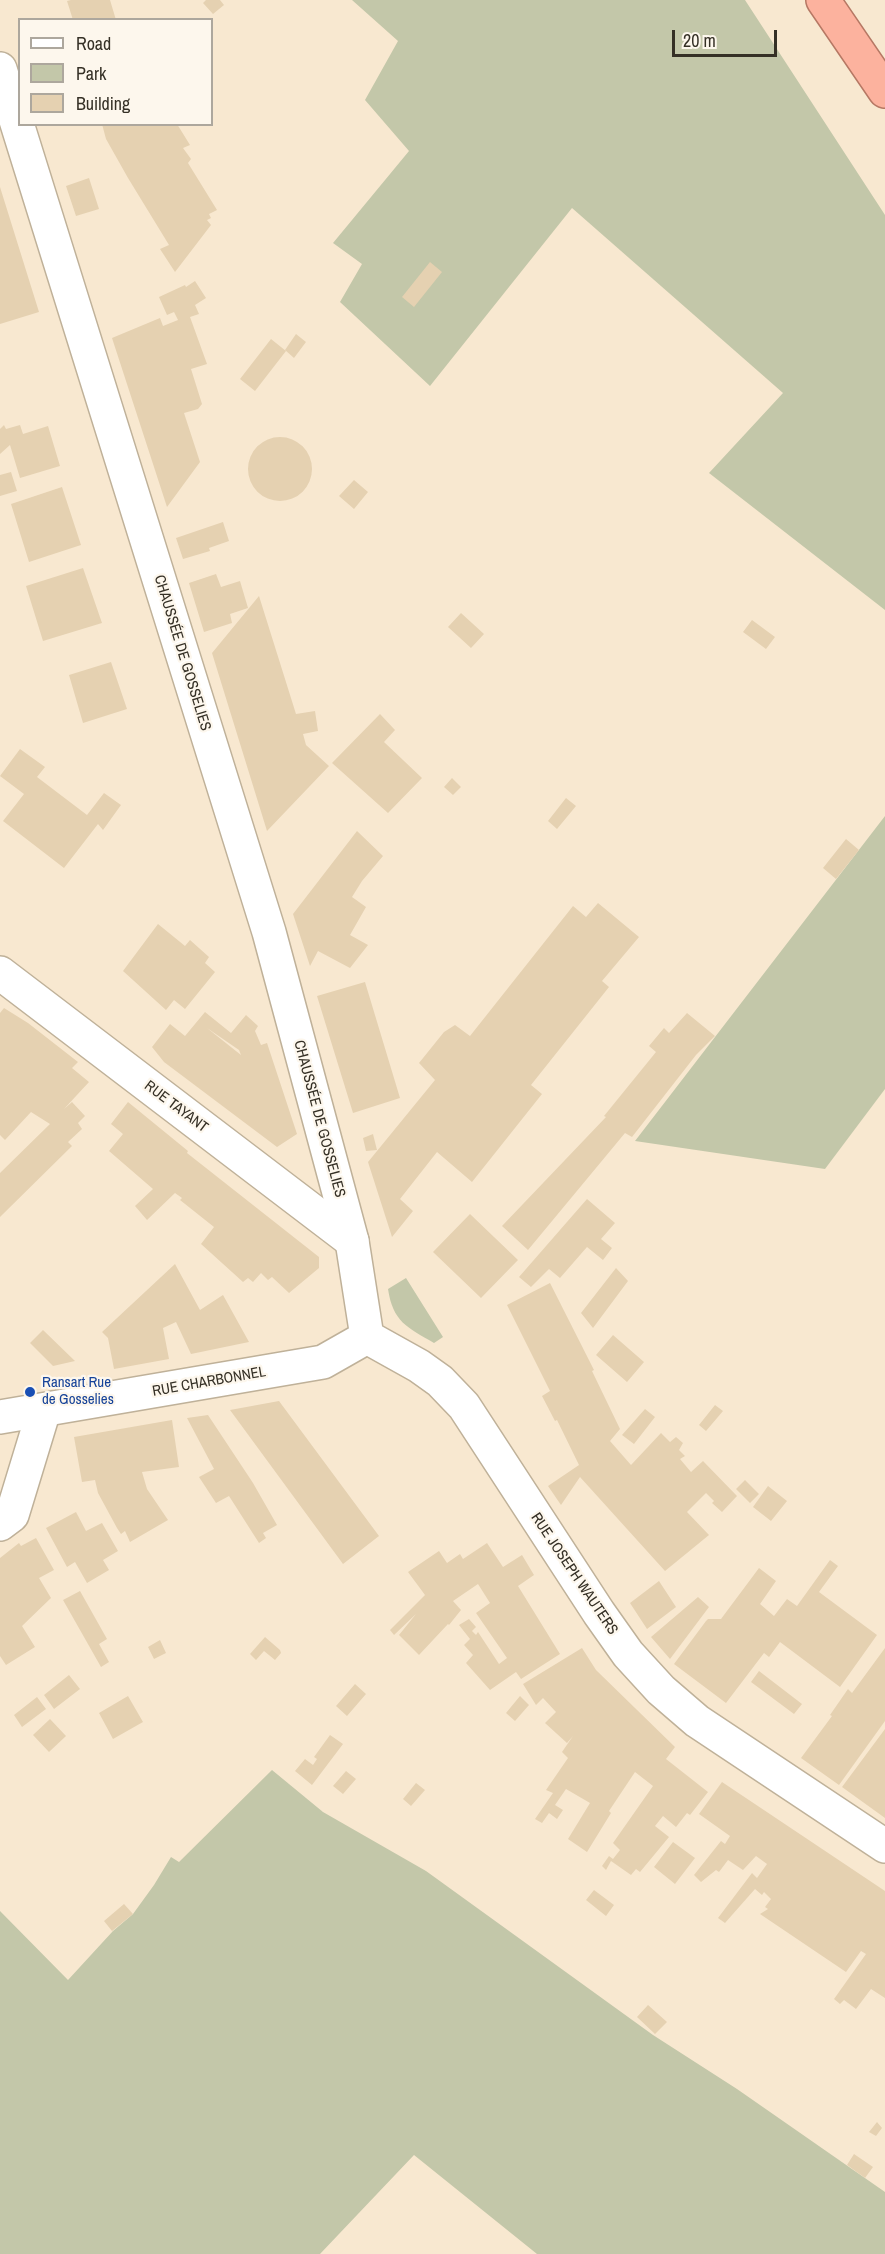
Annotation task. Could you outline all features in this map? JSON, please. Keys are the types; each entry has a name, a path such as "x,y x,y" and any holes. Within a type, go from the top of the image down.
{"highway":[{"path":"823,0 885,91"}],"street":[{"name":"CHAUSSÉE DE GOSSELIES","path":"0,69 269,932 352,1241"},
{"name":"RUE TAYANT","path":"0,973 352,1241"},
{"path":"352,1241 367,1337"},
{"name":"RUE CHARBONNEL","path":"0,1417 323,1362 367,1337"},
{"name":"RUE JOSEPH WAUTERS","path":"367,1337 419,1366 440,1381 464,1407 599,1613 628,1654 661,1690 697,1721 885,1846"},
{"path":"0,1524 12,1515 44,1410"}],"green space":[{"path":"352,0 745,0 885,215 885,610 709,473 783,393 572,208 430,386 340,302 362,264 333,243 409,151 365,100 398,41"},
{"path":"885,816 885,1089 825,1169 635,1141"},
{"path":"406,1278 443,1337 434,1343 409,1328 398,1316 390,1300 388,1289"},
{"path":"272,1770 323,1812 426,1871 653,2035 737,2089 885,2192 885,2254 537,2254 414,2155 320,2254 0,2254 0,1911 68,1980 113,1931 133,1914 171,1857 179,1862"}],"building":[{"path":"110,0 115,18 72,18 67,1"},
{"path":"206,0 220,0 224,5 213,14 203,3"},
{"path":"103,126 178,126 190,145 183,148 191,159 188,163 217,210 209,214 211,218 207,220 211,225 175,272 160,249 169,245 106,139"},
{"path":"89,178 99,209 76,216 66,186"},
{"path":"0,187 39,312 0,324"},
{"path":"430,262 442,272 414,307 402,297"},
{"path":"195,281 206,298 195,305 199,314 190,317 207,364 191,369 202,404 198,409 184,413 200,462 167,507 112,338 160,318 163,326 178,320 174,312 167,315 159,297 185,285 186,287"},
{"path":"296,334 306,342 294,358 285,350"},
{"path":"271,339 286,351 255,391 240,379"},
{"path":"4,425 6,429 20,425 23,434 48,426 60,466 20,478 10,445 0,454 0,429"},
{"path":"280,437 298,443 306,451 312,469 306,487 298,495 280,501 262,495 254,487 248,469 254,451 262,443"},
{"path":"11,472 17,491 0,496 0,475"},
{"path":"354,480 368,492 354,509 339,496"},
{"path":"62,487 81,545 29,562 11,504"},
{"path":"223,522 229,541 209,548 210,551 183,559 176,538"},
{"path":"83,568 102,623 43,641 26,586"},
{"path":"216,574 221,587 240,581 248,608 230,614 232,623 204,632 189,583"},
{"path":"259,596 296,714 315,711 318,731 303,734 306,745 329,766 267,831 212,653"},
{"path":"461,613 484,634 471,648 448,627"},
{"path":"752,620 775,637 766,649 743,632"},
{"path":"111,662 127,709 83,723 69,675"},
{"path":"380,714 395,730 384,742 422,778 388,813 332,763"},
{"path":"20,749 45,767 37,777 87,815 104,793 121,805 103,830 98,824 64,868 3,821 24,794 0,776"},
{"path":"452,778 461,787 453,795 444,787"},
{"path":"566,798 576,806 557,829 548,821"},
{"path":"357,831 383,856 352,897 366,907 350,935 368,945 350,968 318,951 310,966 293,914"},
{"path":"846,839 859,850 836,879 823,868"},
{"path":"598,903 639,937 602,981 609,987 531,1085 542,1094 472,1182 437,1152 400,1199 413,1211 392,1237 368,1162 435,1080 419,1063 444,1032 455,1025 470,1036 573,906 586,917"},
{"path":"158,924 185,946 190,940 209,957 205,963 215,972 185,1009 174,1000 166,1010 123,971"},
{"path":"365,982 400,1098 353,1113 317,996"},
{"path":"4,1008 28,1023 78,1062 72,1068 89,1082 64,1109 72,1102 85,1116 78,1123 82,1129 68,1142 72,1146 0,1217 0,1173 50,1124 31,1112 5,1140 0,1135 0,1013"},
{"path":"205,1012 231,1033 246,1015 258,1026 255,1031 261,1045 267,1043 297,1134 277,1147 164,1062 152,1047 170,1024 185,1036","holes":["207,1028 239,1050 241,1055"]},
{"path":"687,1013 715,1036 696,1055 632,1137 625,1133 528,1250 502,1226 606,1117 604,1116 656,1052 649,1046 664,1028 669,1033"},
{"path":"128,1102 188,1151 187,1153 319,1257 319,1268 289,1293 272,1277 268,1280 261,1273 253,1282 248,1278 243,1282 201,1244 214,1227 180,1200 182,1198 175,1193 147,1220 135,1206 153,1189 109,1151 123,1134 111,1124"},
{"path":"373,1134 377,1150 366,1151 363,1138"},
{"path":"587,1199 615,1223 601,1239 612,1248 603,1260 587,1247 560,1278 549,1269 531,1287 519,1277"},
{"path":"470,1214 518,1260 481,1298 433,1252"},
{"path":"175,1264 200,1310 223,1295 249,1342 191,1354 176,1322 163,1328 169,1359 114,1369 108,1338 102,1332"},
{"path":"616,1268 628,1281 593,1328 581,1313"},
{"path":"550,1283 594,1370 592,1371 620,1429 610,1441 631,1465 661,1433 670,1442 676,1437 683,1443 679,1450 685,1456 680,1459 691,1472 703,1461 737,1496 722,1512 712,1503 714,1501 706,1493 687,1512 709,1535 665,1571 580,1477 561,1505 548,1486 579,1465 557,1420 555,1421 542,1396 550,1391 507,1305"},
{"path":"43,1330 75,1361 53,1366 30,1343"},
{"path":"613,1335 644,1362 627,1382 596,1355"},
{"path":"279,1401 379,1536 343,1564 230,1410"},
{"path":"715,1405 723,1411 706,1431 699,1425"},
{"path":"645,1409 655,1417 634,1444 622,1435"},
{"path":"208,1415 253,1483 277,1525 263,1533 266,1538 259,1543 229,1496 216,1503 199,1477 214,1469 187,1418"},
{"path":"172,1420 179,1467 142,1472 147,1489 168,1520 130,1542 125,1531 121,1534 117,1528 98,1493 95,1480 82,1482 74,1437"},
{"path":"745,1480 759,1494 750,1503 736,1489"},
{"path":"768,1486 787,1501 771,1521 753,1507"},
{"path":"76,1512 86,1531 102,1523 118,1551 103,1560 109,1570 87,1583 75,1562 67,1567 46,1528"},
{"path":"36,1538 54,1570 39,1578 51,1598 22,1626 35,1647 6,1665 0,1656 0,1558 19,1543 21,1546"},
{"path":"487,1543 503,1567 522,1555 534,1575 518,1586 560,1654 521,1679 516,1672 490,1690 466,1663 473,1655 464,1645 470,1639 459,1625 469,1619 476,1627 472,1631 476,1635 478,1632 499,1664 507,1658 476,1613 490,1603 478,1584 453,1601 461,1610 419,1655 399,1635 416,1614 394,1635 390,1630 425,1595 408,1572 439,1551 447,1563 460,1554 463,1559"},
{"path":"830,1560 838,1566 819,1592 877,1635 840,1687 780,1642 769,1657 764,1653 726,1703 674,1664 708,1619 721,1619 759,1568 776,1581 760,1604 774,1616 787,1599 797,1606"},
{"path":"659,1581 676,1607 647,1629 630,1603"},
{"path":"80,1591 107,1639 99,1644 109,1662 101,1667 63,1600"},
{"path":"698,1597 709,1607 670,1659 651,1637"},
{"path":"265,1637 280,1650 281,1653 275,1660 264,1651 256,1660 250,1654"},
{"path":"160,1640 166,1653 154,1659 148,1647"},
{"path":"582,1648 596,1670 675,1747 666,1759 708,1792 690,1815 687,1813 676,1827 663,1816 655,1826 669,1837 640,1872 636,1869 631,1875 611,1861 606,1870 602,1866 609,1856 613,1859 620,1850 613,1843 653,1786 635,1772 609,1811 611,1813 587,1852 568,1839 590,1803 566,1789 555,1805 563,1810 557,1819 549,1813 542,1823 535,1819 553,1793 546,1790 568,1758 562,1752 573,1736 567,1743 545,1723 556,1712 543,1698 536,1705 523,1684"},
{"path":"885,1648 885,1721 839,1785 801,1758 832,1716 830,1715 848,1689 852,1693"},
{"path":"759,1671 802,1704 794,1714 751,1682"},
{"path":"69,1675 80,1689 54,1709 44,1695"},
{"path":"355,1684 366,1694 347,1716 336,1706"},
{"path":"128,1696 143,1722 113,1739 99,1713"},
{"path":"520,1696 529,1705 515,1721 506,1713"},
{"path":"37,1697 46,1709 22,1727 14,1715"},
{"path":"50,1719 66,1736 49,1752 33,1735"},
{"path":"885,1729 885,1818 842,1787"},
{"path":"330,1735 343,1744 312,1785 295,1771 305,1759 313,1765 317,1759 314,1757"},
{"path":"346,1771 356,1779 343,1794 333,1786"},
{"path":"722,1782 885,1891 885,1998 871,1989 856,2009 844,2000 840,2004 834,1999 866,1954 861,1951 846,1972 760,1914 768,1909 765,1907 771,1899 764,1892 762,1895 755,1889 725,1923 718,1918 752,1873 757,1878 767,1864 756,1856 743,1870 728,1860 719,1872 716,1870 701,1882 694,1875 721,1841 725,1844 730,1836 699,1814"},
{"path":"416,1783 425,1790 411,1806 403,1799"},
{"path":"673,1842 695,1858 675,1884 654,1867"},
{"path":"594,1890 614,1905 606,1916 586,1900"},
{"path":"124,1904 133,1914 112,1931 104,1921"},
{"path":"648,2005 667,2022 655,2034 637,2017"},
{"path":"877,2122 882,2128 876,2136 869,2132"},
{"path":"854,2154 873,2167 865,2178 847,2165"}],"place":[{"name":"Ransart Rue de Gosselies","path":"30,1392"}]}
